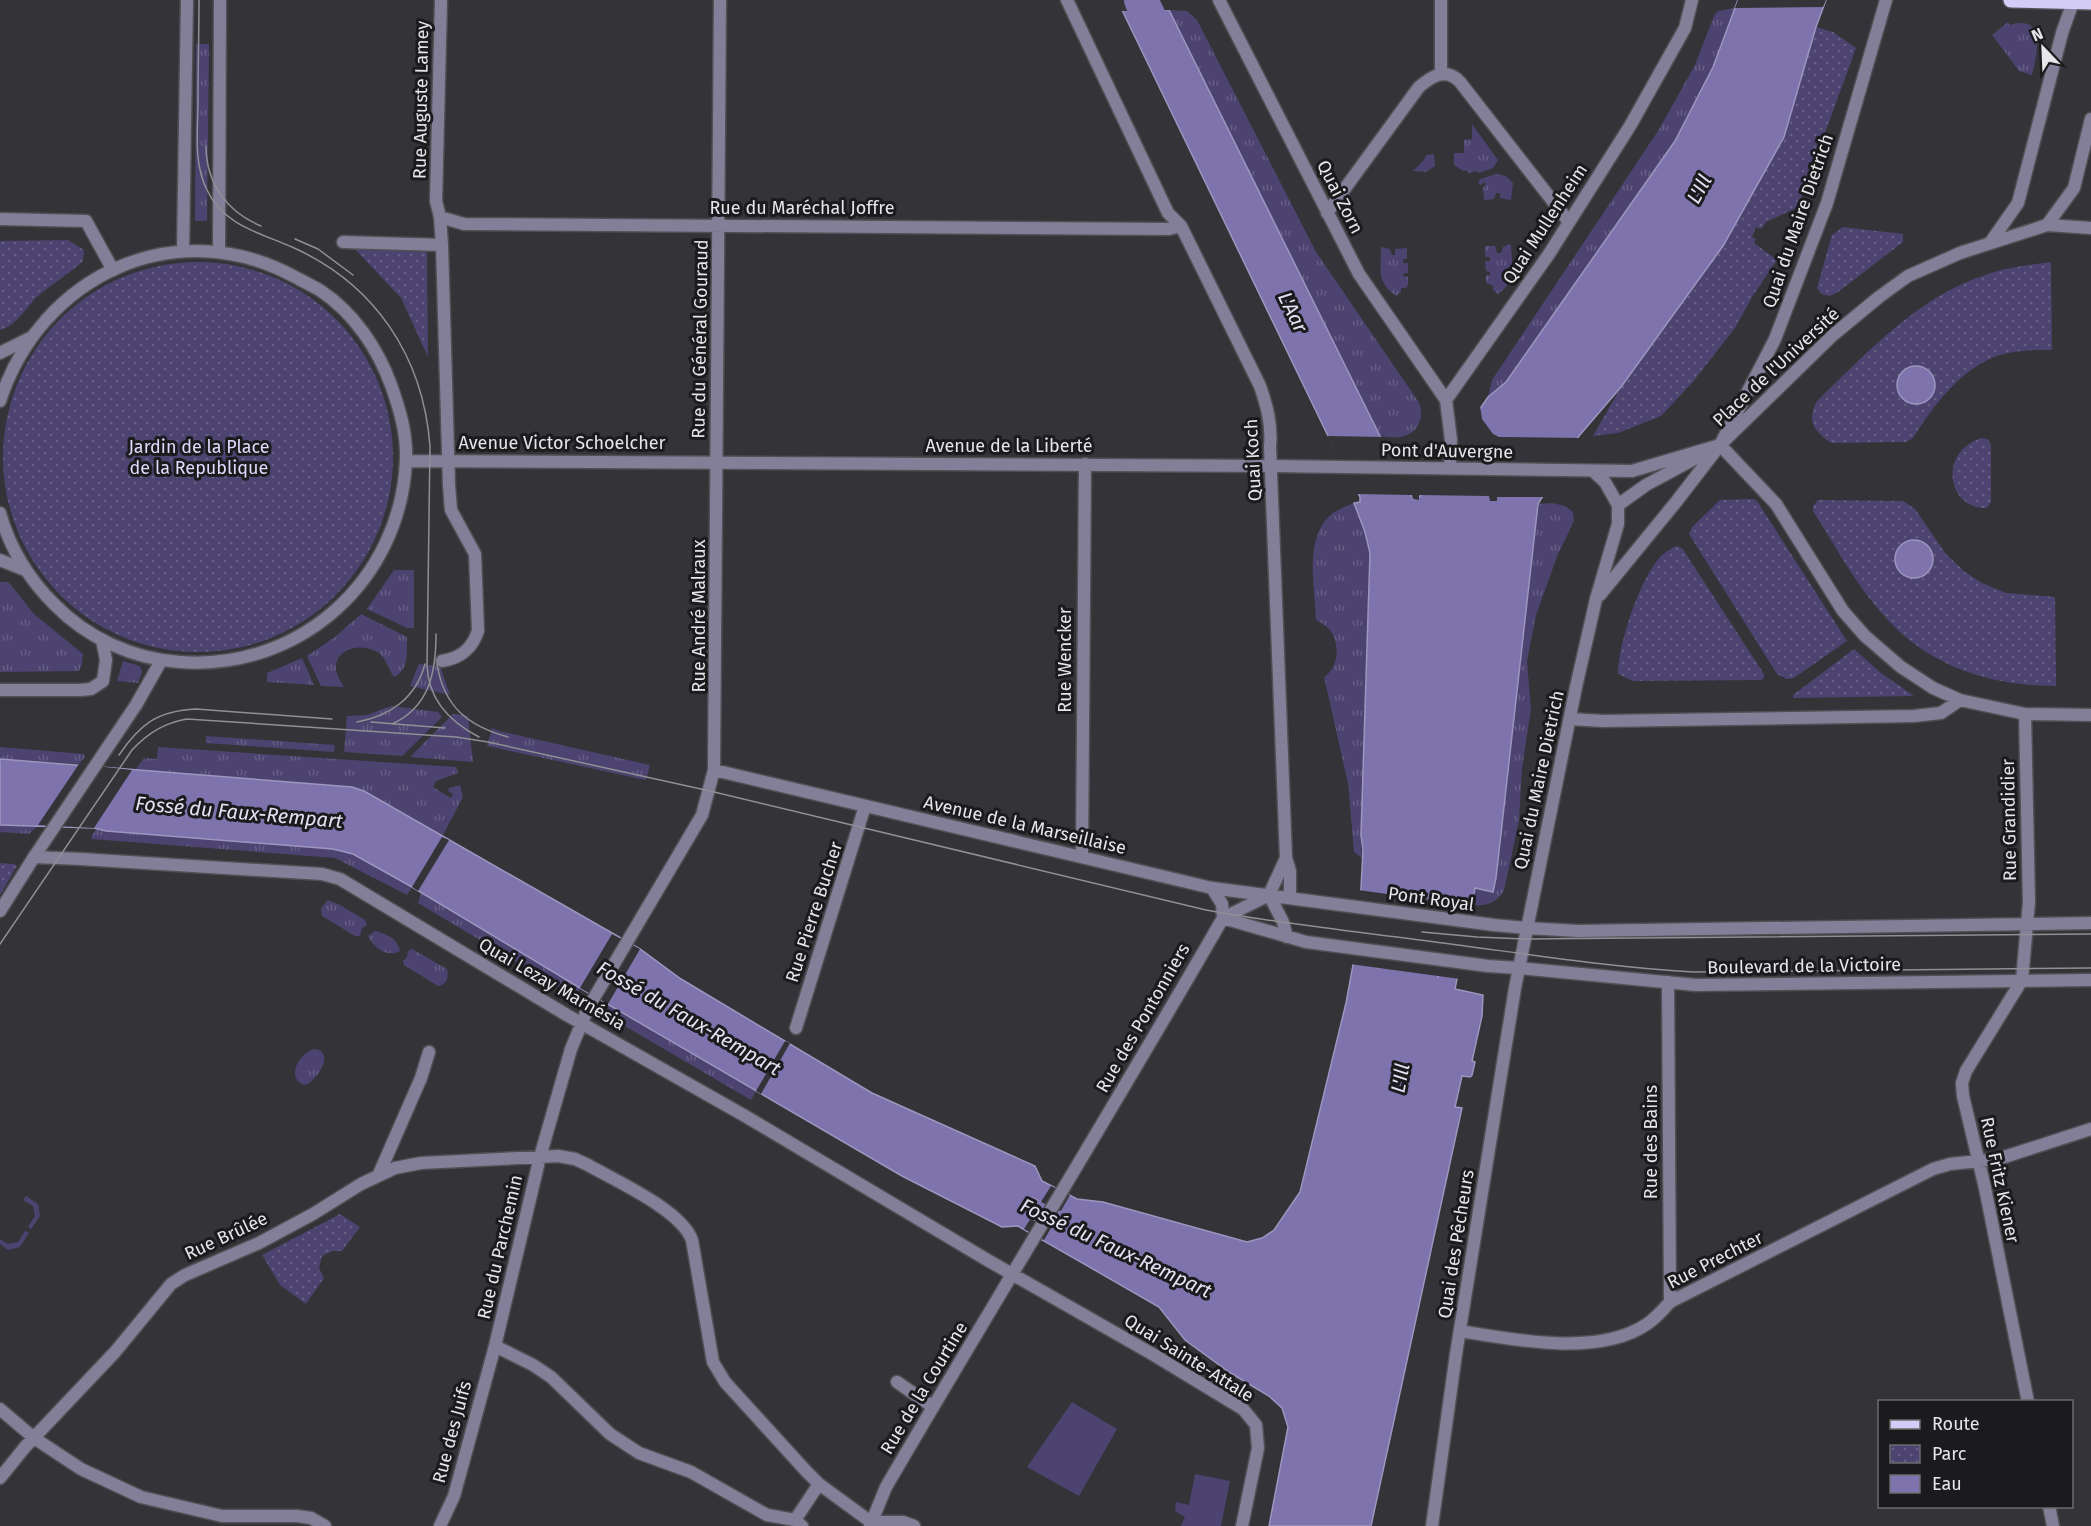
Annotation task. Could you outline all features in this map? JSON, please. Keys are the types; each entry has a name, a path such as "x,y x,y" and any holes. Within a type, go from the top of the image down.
{"main road":[{"path":"2011,0 2091,2"}],"street":[{"path":"183,251 187,0"},
{"path":"219,252 220,0"},
{"name":"Rue Auguste Lamey","path":"440,217 436,201 441,0"},
{"name":"Rue du Général Gouraud","path":"718,462 720,0"},
{"name":"Quai Koch","path":"1067,0 1168,213 1181,226 1260,386 1268,408 1271,433 1286,858 1290,876 1290,898"},
{"name":"Quai Zorn","path":"1219,0 1372,294 1446,400"},
{"path":"1441,0 1442,73"},
{"name":"Quai Mullenheim","path":"1446,400 1549,254 1630,126 1685,28 1692,0"},
{"name":"Quai du Maire Dietrich","path":"1596,599 1677,502 1720,445 1776,339 1827,203 1886,0"},
{"path":"1990,243 2018,203 2062,33 2073,2"},
{"path":"1328,213 1419,87 1430,78 1442,73 1454,76 1460,82 1569,222"},
{"path":"2047,225 2074,188 2091,119"},
{"path":"440,217 451,510 476,554 478,631 475,640 461,656 442,661"},
{"name":"Rue du Maréchal Joffre","path":"440,217 464,224 1168,229 1181,226"},
{"path":"0,219 86,221 113,270"},
{"path":"2047,225 2091,228"},
{"name":"Place de l'Université","path":"2047,225 1960,253 1908,276 1833,336 1720,445 1776,504 1841,609 1864,636 1901,667 1933,688 1960,700 2025,714 2091,715"},
{"path":"343,242 442,245"},
{"path":"0,401 7,380 32,337 47,317 85,285 113,270 153,256 183,251 219,252 250,257 272,264 322,291 356,323 382,361 402,415 406,461 401,504 384,546 356,589 319,624 276,648 238,659 198,663 161,661 135,654 102,640 82,628 41,591 26,570 12,548 0,513"},
{"path":"0,353 32,337"},
{"path":"1446,400 1451,440 1450,468"},
{"path":"1593,471 1632,471 1720,445"},
{"path":"1593,471 1605,482 1618,505 1646,485 1720,445"},
{"name":"Avenue Victor Schoelcher","path":"406,461 718,462"},
{"name":"Avenue de la Liberté","path":"718,462 1300,466"},
{"name":"Rue André Malraux","path":"631,935 702,815 714,770 718,462"},
{"name":"Rue Wencker","path":"1082,857 1085,464"},
{"name":"Pont d'Auvergne","path":"1300,466 1593,471"},
{"name":"Quai du Maire Dietrich","path":"1519,968 1596,599 1618,524 1618,505"},
{"path":"0,560 26,570"},
{"path":"0,690 91,689 103,681 106,660 102,640"},
{"path":"0,910 136,705 161,661"},
{"path":"1570,719 1603,721 1914,716 1941,713 1960,700"},
{"name":"Rue Grandidier","path":"2022,981 2029,902 2025,714"},
{"name":"Avenue de la Marseillaise","path":"714,770 1212,888 1330,903"},
{"name":"Rue Pierre Bucher","path":"796,1028 865,806"},
{"name":"Quai Lezay Marnésia","path":"34,858 81,859 331,876 350,885 582,1024 1015,1269"},
{"name":"Quai Koch","path":"1269,895 1286,858"},
{"path":"1212,888 1222,904 1223,918"},
{"path":"1223,918 1269,895 1283,922 1287,938"},
{"name":"Pont Royal","path":"1330,903 1527,928"},
{"path":"1223,918 1287,938 1324,945 1519,968"},
{"name":"Rue des Pontonniers","path":"1015,1269 1223,918"},
{"path":"1527,928 1578,931 2091,923"},
{"name":"Rue du Parchemin","path":"495,1346 540,1156 571,1049 588,1008 631,935"},
{"name":"Boulevard de la Victoire","path":"1519,968 1696,985 2091,980"},
{"name":"Quai des Pêcheurs","path":"1432,1526 1503,1055 1519,968"},
{"name":"Rue Fritz Kiener","path":"2022,981 1966,1071 1962,1083 2028,1400"},
{"name":"Rue des Bains","path":"1668,982 1670,1302"},
{"path":"379,1174 422,1078 429,1052"},
{"name":"Rue Prechter","path":"1460,1331 1533,1343 1608,1340 1631,1333 1645,1326 1670,1302 1933,1169 1950,1164 1998,1159 2091,1129"},
{"name":"Rue Brûlée","path":"0,1478 34,1438 116,1352 171,1284 185,1275 275,1234 379,1174 402,1166 558,1156 575,1159 588,1165 667,1210 684,1224 692,1239 713,1362 725,1382 819,1484 871,1524"},
{"name":"Rue de la Courtine","path":"871,1524 886,1487 1015,1269"},
{"name":"Quai Sainte-Attale","path":"1015,1269 1243,1409 1256,1425 1258,1448 1242,1526"},
{"path":"495,1346 551,1377 610,1434 639,1453 692,1472 767,1515 799,1523 819,1484"},
{"name":"Rue des Juifs","path":"440,1526 454,1496 495,1346"},
{"path":"897,1382 933,1407"},
{"path":"0,1409 34,1438 81,1469 141,1497 222,1516 297,1516 310,1518 326,1526"},
{"path":"2049,1508 2053,1526"},
{"path":"871,1524 903,1522 914,1526"}],"green space":[{"path":"1735,8 1713,67 1675,141 1506,382 1488,397 1492,380 1658,131 1695,65 1714,16 1718,11"},
{"path":"1169,10 1187,11 1197,20 1316,252 1418,401 1421,419 1415,429 1406,436 1380,436"},
{"path":"2008,22 2009,25 2021,23 2029,25 2034,30 2037,47 2032,75 2019,71 1992,35"},
{"path":"1816,27 1833,32 1856,48 1798,207 1766,222 1761,229 1756,227 1752,237 1756,239 1754,243 1777,260 1752,297 1735,328 1692,383 1661,416 1618,433 1593,436 1621,387 1723,246 1784,137"},
{"path":"196,44 209,44 207,221 195,221"},
{"path":"1472,124 1498,160 1493,168 1479,173 1476,171 1469,173 1454,165 1454,153 1464,153 1464,140 1472,139"},
{"path":"1434,154 1435,166 1426,172 1413,171 1426,155"},
{"path":"1496,174 1506,176 1513,183 1511,200 1500,198 1500,193 1496,193 1494,199 1484,200 1483,188 1486,184 1484,182 1481,185 1478,184 1480,179"},
{"path":"1843,227 1903,234 1903,242 1838,292 1830,296 1821,294 1817,288 1832,235"},
{"path":"68,240 84,250 83,261 38,296 12,324 0,330 0,241"},
{"path":"1509,244 1512,260 1511,278 1498,294 1493,290 1493,286 1486,283 1486,275 1490,275 1490,272 1486,271 1485,261 1490,261 1490,257 1485,257 1485,246 1495,246 1497,253 1501,253 1503,247"},
{"path":"352,246 427,248 428,357 401,298"},
{"path":"1381,247 1390,249 1392,255 1395,255 1395,249 1407,248 1407,259 1403,259 1403,263 1408,263 1408,273 1404,273 1403,276 1408,277 1408,285 1406,288 1401,288 1401,292 1396,296 1382,280"},
{"name":"Jardin de la Place de la Republique","path":"198,262 236,266 273,277 306,295 336,319 360,349 378,382 389,419 393,457 389,495 378,532 360,565 336,595 306,619 273,637 236,648 198,652 160,648 123,637 90,619 60,595 36,565 18,532 7,495 3,457 7,419 18,382 36,349 60,319 90,295 123,277 160,266"},
{"path":"2051,262 2052,350 2006,353 1973,368 1940,400 1913,438 1906,442 1831,443 1816,430 1812,414 1817,401 1896,327 1917,311 1939,296 1988,274"},
{"path":"1981,438 1987,439 1991,444 1991,502 1987,508 1974,506 1964,500 1953,480 1953,468 1958,456 1967,446"},
{"path":"1754,499 1847,641 1794,678 1787,679 1777,674 1689,534 1692,527 1720,500"},
{"path":"1818,500 1903,501 1915,509 1946,554 1965,572 1982,583 2006,593 2055,597 2056,686 2008,682 1963,670 1942,661 1903,635 1875,606 1847,566 1813,511 1813,506"},
{"path":"1354,503 1370,553 1362,858 1354,852 1348,783 1324,677 1329,673 1335,661 1335,640 1327,627 1316,620 1313,578 1314,548 1324,523 1333,513"},
{"path":"1552,503 1565,506 1573,512 1574,521 1558,554 1536,615 1527,661 1531,709 1522,768 1519,820 1504,891 1490,903 1471,905 1475,888 1493,892 1496,878 1538,504"},
{"path":"1676,546 1682,548 1764,674 1761,680 1633,681 1618,674 1626,629 1638,595 1653,566"},
{"path":"394,570 414,570 414,628 407,628 367,609"},
{"path":"0,582 8,582 34,614 83,654 79,671 0,672"},
{"path":"361,614 407,637 405,665 394,677 379,653 358,647 345,652 337,662 336,670 344,687 321,686 307,656 335,637"},
{"path":"1854,649 1881,673 1914,696 1793,698 1793,695"},
{"path":"302,658 314,685 267,682 267,673"},
{"path":"123,661 140,666 142,672 138,683 117,681"},
{"path":"419,664 440,666 450,695 410,686"},
{"path":"391,706 438,712 442,717 402,756 344,752 347,716 367,715"},
{"path":"453,714 468,716 473,762 410,757"},
{"path":"492,728 650,765 646,780 487,746"},
{"path":"206,736 335,745 334,752 206,743"},
{"path":"0,747 84,754 85,757 79,764 0,759"},
{"path":"158,747 456,767 458,773 436,781 433,787 451,798 453,794 448,791 449,788 460,785 463,797 442,837 364,791 352,787 135,770 144,758 157,759"},
{"path":"0,825 38,825 29,834 0,832"},
{"path":"96,829 333,849 353,854 412,887 407,895 335,858 92,839"},
{"path":"0,863 17,866 0,895"},
{"path":"421,893 580,988 575,997 418,903"},
{"path":"328,900 365,920 367,925 362,928 360,936 355,936 322,916 321,908"},
{"path":"375,931 394,940 400,951 390,953 377,948 368,936"},
{"path":"412,949 447,969 447,978 443,984 438,986 404,965 403,961 408,951"},
{"path":"608,1004 756,1091 751,1100 606,1015"},
{"path":"314,1049 324,1055 323,1066 315,1078 305,1085 296,1077 296,1066 303,1055"},
{"path":"26,1196 38,1204 40,1216 31,1229 28,1227 35,1216 33,1206 23,1200"},
{"path":"340,1214 360,1227 342,1251 332,1251 322,1256 319,1268 324,1278 306,1304 280,1285 262,1255"},
{"path":"25,1231 29,1233 20,1247 8,1250 0,1244 0,1239 8,1244 18,1242"},
{"path":"1072,1402 1117,1429 1079,1496 1027,1467"},
{"path":"1195,1474 1230,1481 1221,1526 1181,1526 1185,1517 1175,1511 1176,1502 1189,1505"}],"water":[{"name":"L'Ill","path":"1738,0 1826,0 1784,137 1723,246 1621,387 1579,436 1538,504 1496,878 1493,892 1475,888 1455,989 1483,995 1482,1016 1472,1061 1475,1062 1472,1075 1462,1076 1455,1107 1462,1108 1371,1526 1269,1526 1288,1427 1282,1408 1269,1396 1229,1372 1185,1340 1159,1307 1018,1226 1002,1227 902,1176 353,854 333,849 106,831 94,828 0,825 0,759 352,787 364,791 640,949 681,979 872,1093 1035,1166 1042,1181 1077,1199 1103,1202 1247,1242 1262,1238 1274,1230 1300,1192 1346,1003 1353,965 1363,850 1361,835 1370,553 1354,503 1360,502 1360,497 1328,436 1122,10 1169,10 1413,499 1418,499 1488,397 1506,382 1675,141 1713,67","holes":["1390,890 1393,897 1383,962 1378,968 1376,961 1386,895","1450,899 1452,906 1442,971 1438,977 1435,970 1445,905","1033,1198 1063,1215 1064,1221 1056,1225 1027,1209 1025,1202"]},
{"path":"1916,366 1929,372 1935,385 1929,398 1916,404 1903,398 1897,385 1903,372"},
{"path":"1914,540 1927,546 1933,559 1927,572 1914,578 1901,572 1895,559 1901,546"}],"pier":[{"path":"1738,0 1826,0 1823,7 1735,8"},
{"path":"1169,7 1172,10 1119,11 1121,8"},
{"path":"1485,396 1480,406 1482,419 1493,434 1499,437 1581,438 1546,497 1497,497 1497,501 1490,501 1489,496 1419,495 1419,500 1413,499 1412,495 1357,494 1327,436 1383,437 1413,494 1417,496"},
{"path":"79,764 132,770 94,828 38,825"},
{"path":"442,837 449,840 418,891 412,887"},
{"path":"1358,890 1474,906 1460,979 1350,964"},
{"path":"612,934 640,949 608,1004 580,988"},
{"path":"785,1041 790,1043 761,1094 756,1091"},
{"path":"1051,1186 1070,1195 1058,1216 1039,1205"},
{"path":"1036,1210 1055,1221 1044,1240 1024,1229"}],"waterway":[{"name":"L'Aar","path":"1141,0 1166,52"},
{"name":"Fossé du Faux-Rempart","path":"1002,1195 1087,1234"}],"tram line":[{"path":"199,0 197,146 200,168 207,190 214,202 232,220 321,262 348,281 370,302 389,327 405,353 417,382 430,446 428,678 431,689 442,708 450,717 479,737"},
{"path":"206,146 210,172 221,195 238,213 261,226"},
{"path":"295,239 318,249 353,275"},
{"path":"392,724 405,717 423,698 432,674 436,634"},
{"path":"357,722 380,715 400,703 415,687 425,664"},
{"path":"437,664 445,692 460,713 481,727 508,737"},
{"path":"119,755 142,727 160,716 182,710 196,709 332,719"},
{"path":"0,944 132,750 157,730 187,719 456,737 488,742 710,791 1206,910 1263,920 1596,963 1693,972 2091,968"},
{"path":"371,722 445,728"},
{"path":"1422,932 1525,939 2091,934"}]}
